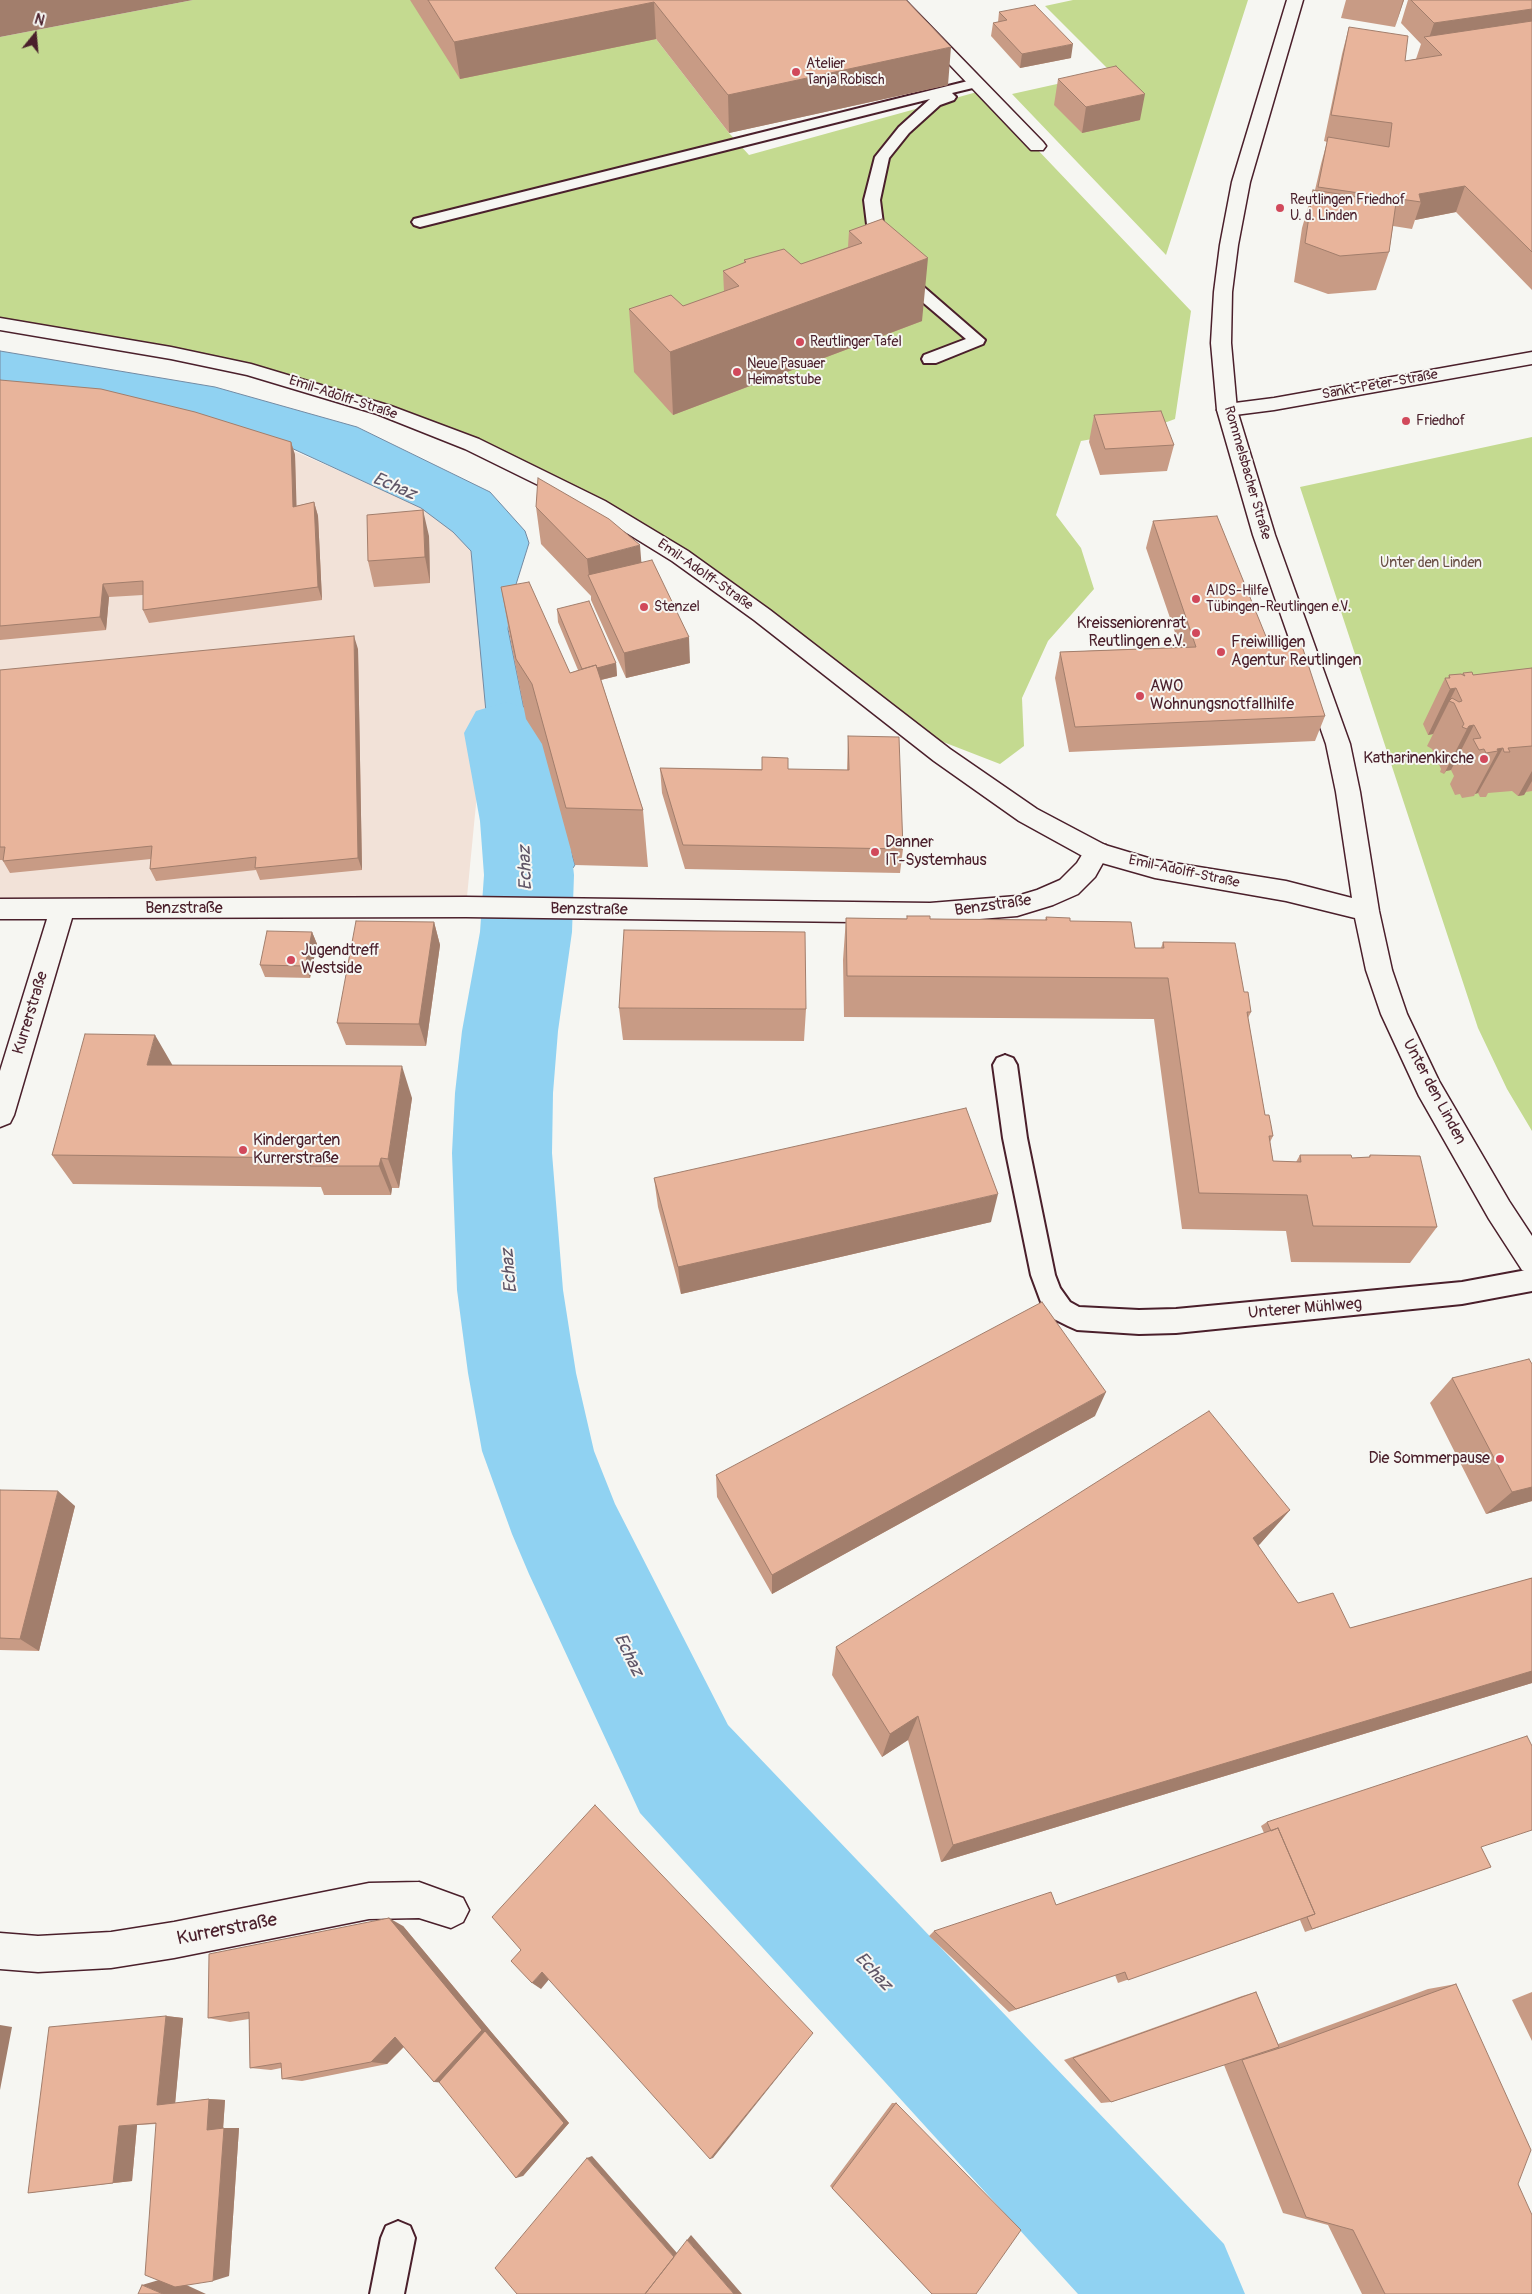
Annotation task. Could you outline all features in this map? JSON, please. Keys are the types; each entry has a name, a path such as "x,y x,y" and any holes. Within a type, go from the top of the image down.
{"street":[{"path":"896,0 1037,146"},
{"name":"Rommelsbacher Straße","path":"1295,0 1241,182 1229,245 1223,292 1221,343 1227,410 1264,535 1338,744 1348,792 1366,911"},
{"name":"Emil-Adolff-Straße","path":"0,324 171,353 279,377 384,410 472,444 598,506 680,556 762,615 942,755 1028,815 1097,852 1155,870 1286,891 1366,911"},
{"name":"Sankt-Peter-Straße","path":"1227,410 1284,402 1532,358"},
{"name":"Benzstraße","path":"0,909 466,907 576,910 930,913 1017,906 1044,898 1069,888 1086,870 1097,852"},
{"name":"Kurrerstraße","path":"0,1115 62,910"},
{"name":"Unter den Linden","path":"1366,911 1379,970 1398,1022 1429,1088 1532,1261"},
{"name":"Kurrerstraße","path":"0,1951 38,1954 111,1950 184,1938 369,1901 420,1900 451,1910"}],"lane":[{"path":"420,222 977,85"},
{"path":"930,359 977,340 879,257 872,200 882,157 904,130 935,102 977,85"},
{"path":"861,264 879,257"},
{"name":"Unterer Mühlweg","path":"1006,1065 1015,1138 1043,1275 1050,1294 1061,1310 1077,1318 1139,1322 1176,1321 1462,1293 1532,1280"},
{"path":"387,2294 398,2238"}],"shaded area":[{"path":"0,386 257,435 443,516 476,550 487,691 466,907 0,909"}],"green space":[{"path":"193,0 410,0 656,39 729,133 749,155 977,92 1035,147 1191,311 1175,419 1148,429 1081,441 1056,515 1081,548 1094,589 1048,641 1022,698 1024,746 1000,764 902,726 762,615 556,484 310,386 0,324 0,37"},
{"path":"1073,0 1248,0 1166,255 1012,94 1111,72 1045,6"},
{"name":"Unter den Linden","path":"1532,437 1532,1131 1507,1089 1478,1028 1300,487"}],"water":[{"path":"0,351 215,387 357,427 490,492 525,531 529,543 513,594 508,629 526,719 542,744 575,865 573,868 495,869 495,809 471,551 453,532 421,508 261,434 0,391"}],"building":[{"path":"428,0 906,0 951,47 728,95 654,2 454,42"},
{"path":"1411,0 1532,0 1532,9 1434,23"},
{"path":"1035,5 1073,44 1022,54 993,23 1007,20 999,12"},
{"path":"1532,21 1532,252 1465,186 1419,194 1421,202 1318,187 1328,137 1389,147 1392,123 1331,115 1349,27 1408,36 1405,61 1442,55 1424,37"},
{"path":"1116,66 1145,94 1086,107 1058,79"},
{"path":"1313,190 1396,203 1389,252 1340,256 1305,243"},
{"path":"882,219 928,258 670,352 629,309 671,295 683,306 739,286 723,271 746,262 744,260 784,249 801,264 862,243 849,231"},
{"path":"0,380 101,389 195,412 291,442 293,507 314,502 318,587 143,610 143,581 103,584 100,617 0,626"},
{"path":"1161,411 1174,445 1105,449 1094,415"},
{"path":"538,478 609,519 640,545 587,559 536,507"},
{"path":"423,510 425,557 368,561 367,515"},
{"path":"1217,516 1269,644 1301,643 1325,716 1075,727 1060,652 1196,647 1153,521"},
{"path":"652,560 689,637 624,653 588,575"},
{"path":"529,582 570,673 596,665 643,810 566,808 532,684 516,659 501,587"},
{"path":"589,601 616,663 597,668 596,665 582,669 557,609"},
{"path":"354,636 358,858 255,868 256,857 150,869 152,846 3,861 5,847 0,847 0,670"},
{"path":"1532,668 1532,746 1508,748 1510,752 1504,752 1503,748 1486,753 1484,749 1479,750 1473,739 1481,738 1474,725 1469,726 1467,729 1462,727 1464,724 1454,703 1449,701 1452,698 1459,702 1462,701 1456,688 1450,689 1445,678 1450,678 1449,675 1461,674 1465,676 1463,673 1472,672 1473,675"},
{"path":"848,736 899,737 903,849 683,845 660,768 762,770 762,757 788,758 788,769 849,770"},
{"path":"907,916 930,916 930,919 1047,920 1046,917 1070,918 1070,921 1131,922 1135,948 1164,948 1163,942 1235,943 1244,992 1248,992 1251,1012 1247,1012 1265,1115 1269,1115 1273,1136 1269,1136 1273,1161 1301,1162 1300,1155 1351,1155 1352,1158 1370,1157 1370,1155 1420,1156 1437,1227 1313,1226 1307,1195 1199,1193 1168,978 847,976 846,918 907,919"},
{"path":"356,921 434,922 419,1024 337,1023"},
{"path":"624,930 805,932 806,1009 619,1008"},
{"path":"267,931 312,932 305,966 260,965"},
{"path":"85,1034 155,1035 147,1065 402,1066 388,1159 381,1158 379,1166 310,1166 312,1158 52,1155"},
{"path":"966,1108 998,1194 678,1267 654,1178"},
{"path":"1042,1302 1106,1392 772,1575 716,1475"},
{"path":"1529,1359 1532,1364 1532,1487 1512,1492 1452,1378"},
{"path":"1209,1411 1290,1510 1253,1538 1298,1603 1333,1593 1350,1628 1532,1578 1532,1671 953,1845 918,1716 890,1734 836,1647"},
{"path":"0,1490 58,1491 20,1639 0,1638"},
{"path":"1527,1736 1532,1746 1532,1830 1481,1847 1491,1867 1312,1929 1307,1917 1315,1914 1278,1828 1271,1831 1267,1822"},
{"path":"595,1805 813,2033 710,2159 542,1972 532,1983 511,1961 521,1950 492,1917"},
{"path":"1278,1828 1315,1914 1128,1980 1125,1972 1016,2009 934,1931 1051,1892 1056,1905"},
{"path":"389,1918 482,2030 434,2082 395,2037 371,2062 282,2079 281,2063 250,2068 249,2012 208,2018 209,1954"},
{"path":"1456,1984 1531,2150 1518,2184 1532,2215 1532,2294 1385,2294 1353,2230 1306,2217 1242,2060 1286,2046"},
{"path":"1256,1992 1279,2047 1111,2102 1073,2058"},
{"path":"166,2016 157,2105 209,2099 207,2130 224,2128 213,2281 175,2287 145,2275 156,2123 119,2126 113,2183 28,2193 49,2027"},
{"path":"485,2031 564,2123 516,2178 439,2082"},
{"path":"896,2103 1021,2230 976,2294 932,2294 832,2188"},
{"path":"587,2158 674,2257 645,2294 517,2294 495,2268"},
{"path":"687,2240 734,2294 645,2294"},
{"path":"142,2285 163,2294 138,2294"}],"waterway":[{"name":"Echaz","path":"506,733 524,821 529,875 526,932 510,1031 504,1093 502,1153 510,1290 522,1373 538,1451 569,1534 684,1769 1174,2294"}],"place":[{"name":"Atelier Tanja Robisch","path":"796,72"},
{"name":"Reutlingen Friedhof U. d. Linden","path":"1280,208"},
{"name":"Reutlinger Tafel","path":"800,342"},
{"name":"Neue Pasuaer Heimatstube","path":"737,372"},
{"name":"Friedhof","path":"1406,421"},
{"name":"AIDS-Hilfe Tübingen-Reutlingen e.V.","path":"1196,599"},
{"name":"Stenzel","path":"644,607"},
{"name":"Kreisseniorenrat Reutlingen e.V.","path":"1196,633"},
{"name":"Freiwilligen Agentur Reutlingen","path":"1221,652"},
{"name":"AWO Wohnungsnotfallhilfe","path":"1140,696"},
{"name":"Katharinenkirche","path":"1484,759"},
{"name":"Danner IT-Systemhaus","path":"875,852"},
{"name":"Jugendtreff Westside","path":"291,960"},
{"name":"Kindergarten Kurrerstraße","path":"243,1150"},
{"name":"Die Sommerpause","path":"1500,1459"}]}
